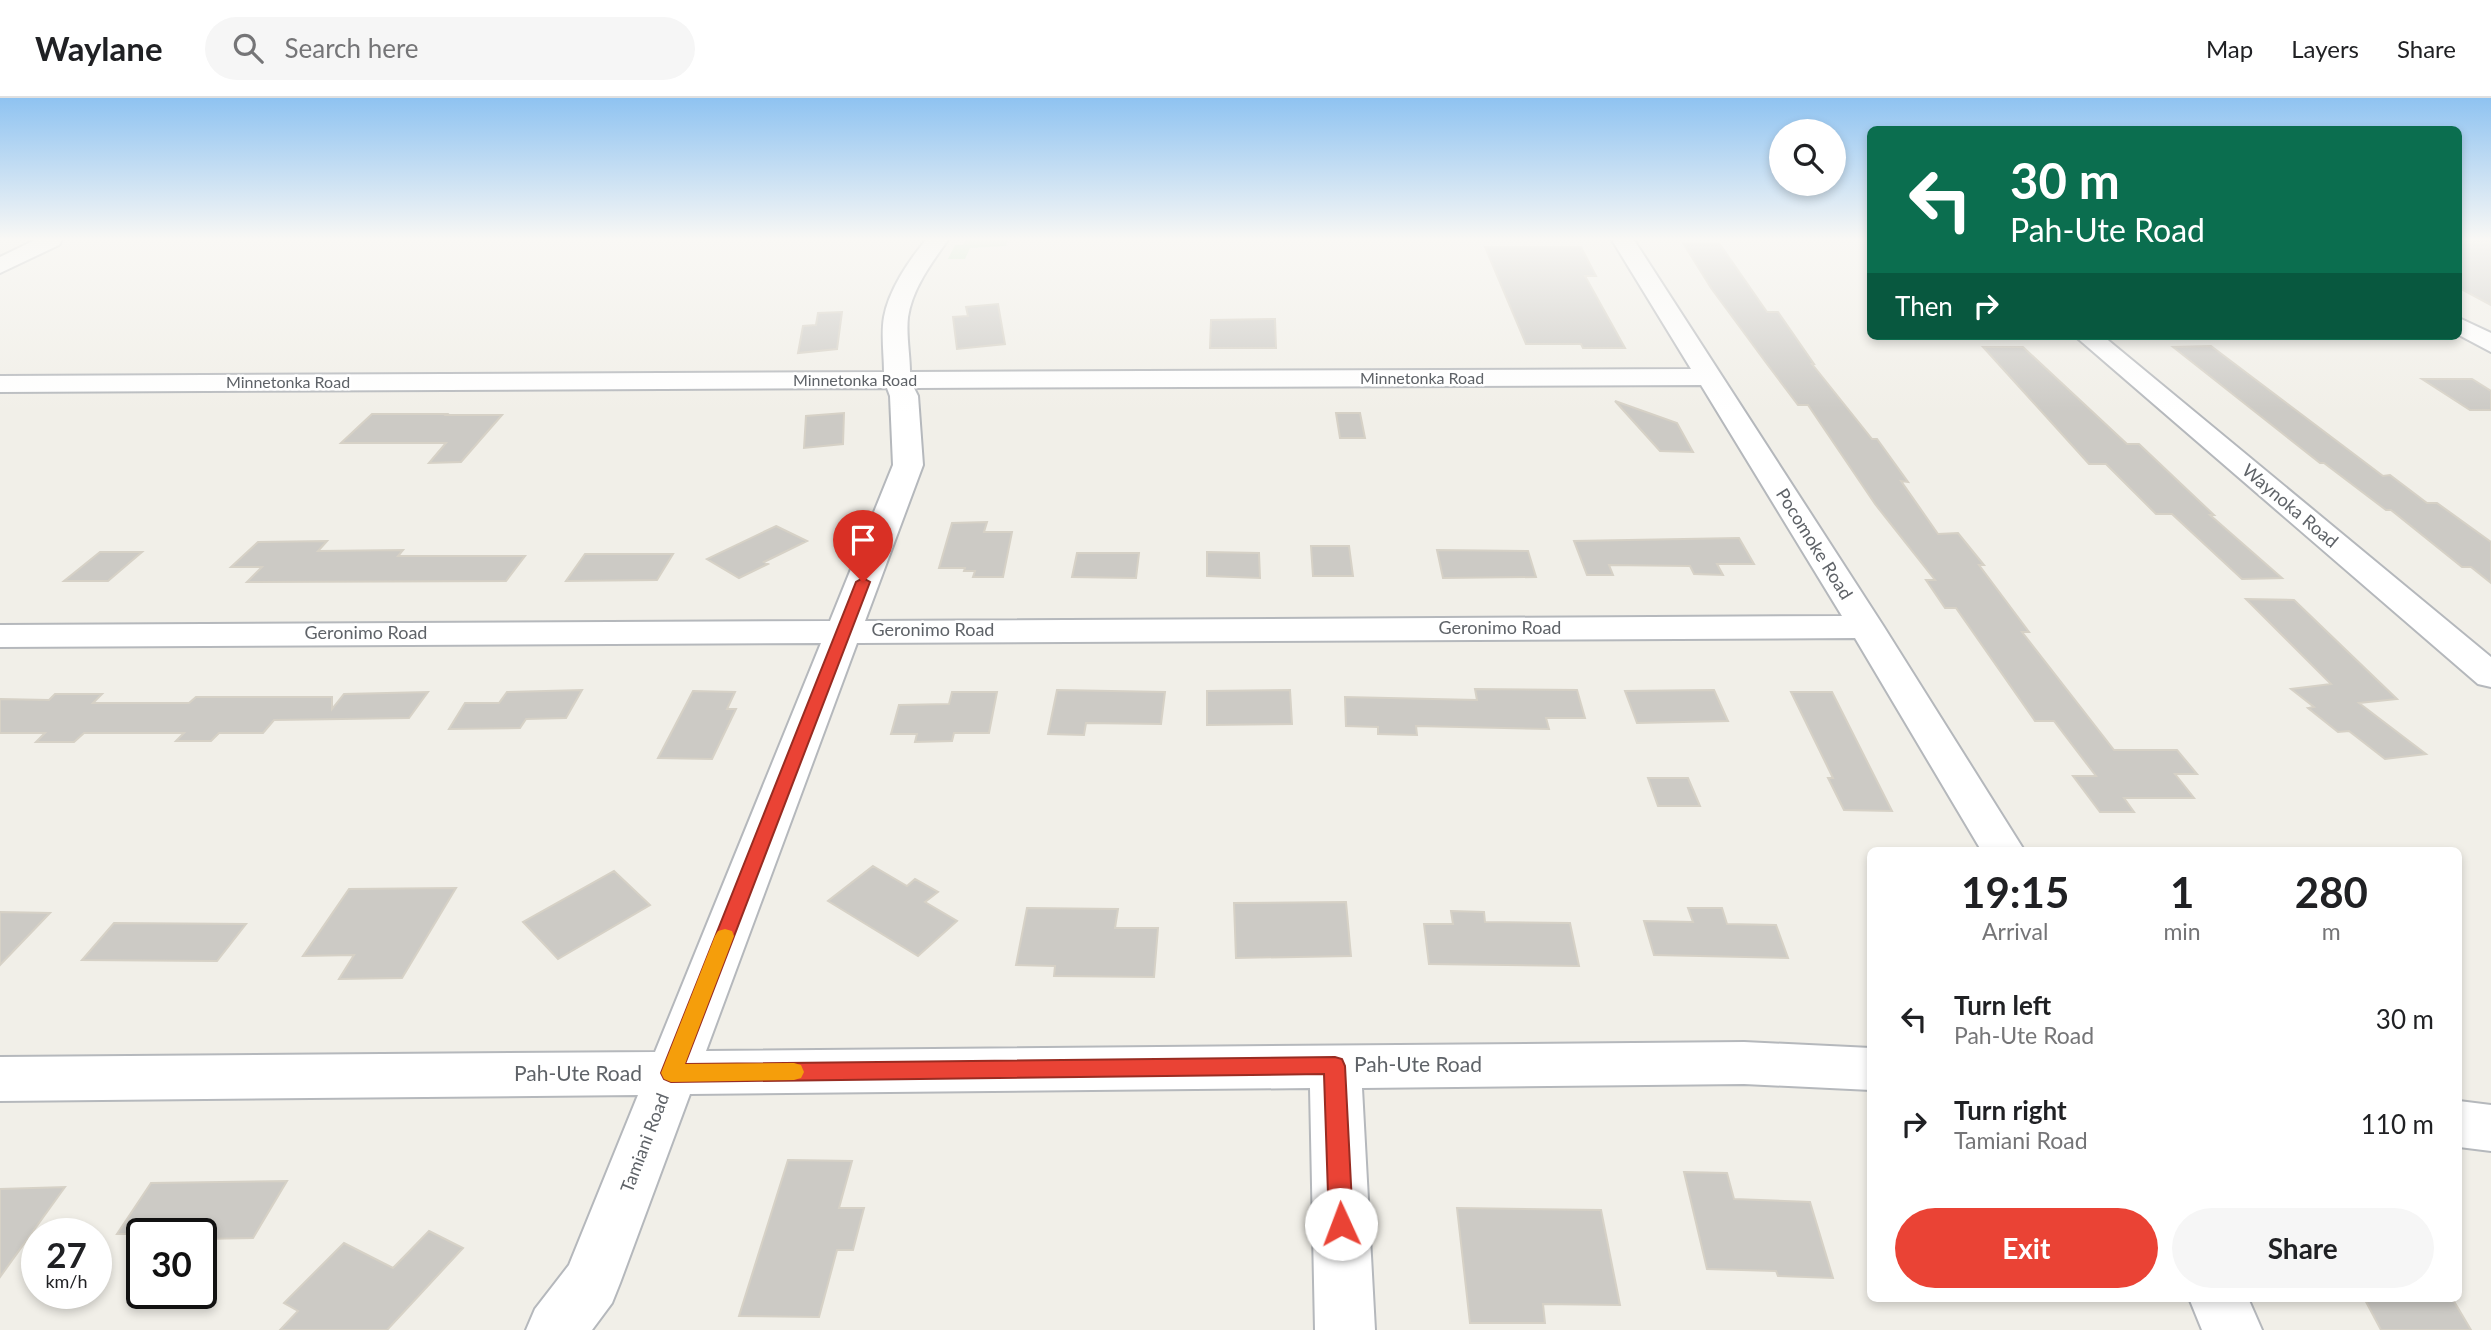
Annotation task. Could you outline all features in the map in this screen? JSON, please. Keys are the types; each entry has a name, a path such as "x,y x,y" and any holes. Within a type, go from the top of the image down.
{"street":[{"name":"Tamiani Road","path":"556,1330 591,1283 908,465 904,396 897,379 896,317 903,297"},
{"name":"Pocomoke Road","path":"1659,297 2000,847"},
{"path":"2462,327 2491,344"},
{"name":"Waynoka Road","path":"2093,340 2491,676"},
{"name":"Minnetonka Road","path":"0,384 1709,377"},
{"name":"Geronimo Road","path":"0,636 1866,627"},
{"name":"Pah-Ute Road","path":"0,1079 1744,1063 1867,1069"},
{"path":"1335,1066 1345,1330"},
{"path":"2462,1124 2491,1128"},
{"path":"2220,1302 2232,1330"}],"building":[{"path":"1506,297 1597,297 1625,348 1583,348 1581,344 1526,344"},
{"path":"1718,297 1757,297 1767,312 1778,312 1812,364 1872,439 1877,439 1908,482 1901,481 1938,534 1958,533 1984,565 1979,565 2029,632 2022,632 2114,750 2177,750 2197,774 2175,774 2194,798 2124,798 2134,812 2100,812 2073,776 2096,776 2054,721 2035,721 1956,608 1945,608 1926,580 1935,580 1875,504 1808,405 1798,405"},
{"path":"2477,297 2491,297 2491,305"},
{"path":"998,304 1005,344 957,349 953,317 968,316 966,307"},
{"path":"842,312 837,349 798,353 803,326 816,325 818,313"},
{"path":"1275,319 1276,348 1210,348 1211,320"},
{"path":"2211,346 2383,476 2390,475 2427,503 2437,503 2491,542 2491,583 2471,567 2462,567 2391,510 2386,510 2324,463 2320,463 2173,347"},
{"path":"1983,347 2023,347 2127,444 2139,444 2214,515 2210,515 2282,578 2242,579 2172,514 2156,514 2106,464 2089,464"},
{"path":"2422,379 2472,379 2491,391 2491,410 2470,410"},
{"path":"1615,401 1677,423 1693,452 1660,451"},
{"path":"844,413 843,444 804,448 806,416"},
{"path":"1336,413 1360,413 1365,438 1340,438"},
{"path":"372,414 502,415 461,462 429,463 446,443 341,443"},
{"path":"987,522 984,532 1012,532 1003,577 973,577 975,571 964,571 965,568 939,568 952,523"},
{"path":"776,526 807,541 764,562 768,564 739,578 707,559"},
{"path":"1739,538 1754,564 1717,564 1723,575 1694,574 1690,566 1609,565 1613,575 1587,575 1574,541"},
{"path":"327,541 318,551 403,550 398,556 525,556 506,581 247,582 262,567 231,567 258,542"},
{"path":"1311,546 1349,546 1353,576 1313,576"},
{"path":"1437,550 1528,551 1536,577 1443,578"},
{"path":"100,552 142,552 108,581 64,581"},
{"path":"1207,552 1259,553 1260,578 1207,576"},
{"path":"1077,553 1139,553 1136,578 1072,577"},
{"path":"585,554 673,554 657,580 566,581"},
{"path":"2246,599 2294,600 2397,699 2359,703 2426,754 2385,759 2349,731 2338,732 2308,708 2314,707 2291,689 2331,684"},
{"path":"1475,689 1577,690 1585,718 1546,718 1549,729 1416,726 1417,735 1378,734 1378,727 1346,726 1345,697 1477,700"},
{"path":"582,690 566,718 526,719 520,728 449,729 465,703 499,703 507,692"},
{"path":"1057,690 1165,692 1161,724 1086,723 1084,735 1048,734"},
{"path":"1290,690 1292,724 1207,725 1207,691"},
{"path":"1714,690 1728,721 1637,723 1625,691"},
{"path":"693,691 735,692 727,709 736,709 712,759 658,758"},
{"path":"428,692 409,718 274,720 263,733 219,733 211,741 176,741 184,733 84,733 74,742 36,742 45,733 0,733 0,699 49,700 55,694 102,694 93,703 189,703 196,697 332,697 332,709 344,694"},
{"path":"952,692 997,692 989,733 954,733 952,741 915,742 917,734 891,734 899,705 949,704"},
{"path":"1791,692 1832,692 1892,811 1844,810 1828,778 1833,778"},
{"path":"1648,778 1688,778 1700,806 1658,806"},
{"path":"873,866 907,886 915,879 938,892 925,902 957,921 918,956 828,901"},
{"path":"614,871 650,905 558,959 523,922"},
{"path":"456,888 402,978 339,979 354,955 303,956 349,889"},
{"path":"1346,902 1351,956 1236,958 1234,903"},
{"path":"1027,908 1118,909 1115,928 1158,928 1154,977 1054,976 1055,966 1016,965"},
{"path":"1688,908 1722,908 1727,924 1776,925 1788,958 1654,955 1644,921 1693,922"},
{"path":"1451,911 1484,912 1485,922 1570,923 1579,966 1429,964 1424,924 1453,924"},
{"path":"0,912 50,913 0,965"},
{"path":"114,923 246,924 217,961 82,960"},
{"path":"788,1160 852,1161 839,1208 864,1208 853,1250 837,1250 819,1317 739,1316"},
{"path":"1684,1172 1727,1173 1734,1199 1810,1202 1833,1278 1778,1276 1776,1271 1707,1269"},
{"path":"287,1181 253,1238 217,1239 217,1218 128,1218 151,1183"},
{"path":"65,1187 43,1218 21,1218 21,1248 0,1277 0,1189"},
{"path":"1457,1208 1601,1210 1620,1305 1543,1304 1545,1323 1470,1323"},
{"path":"126,1220 126,1234 117,1234"},
{"path":"429,1231 463,1248 387,1330 280,1330 298,1311 284,1303 344,1243 393,1268"},
{"path":"2366,1302 2454,1302 2471,1330 2381,1330"}],"slow traffic":[{"path":"725,936 671,1073 794,1072"}],"route":[{"path":"863,582 671,1073 1335,1066 1341,1224"}]}
